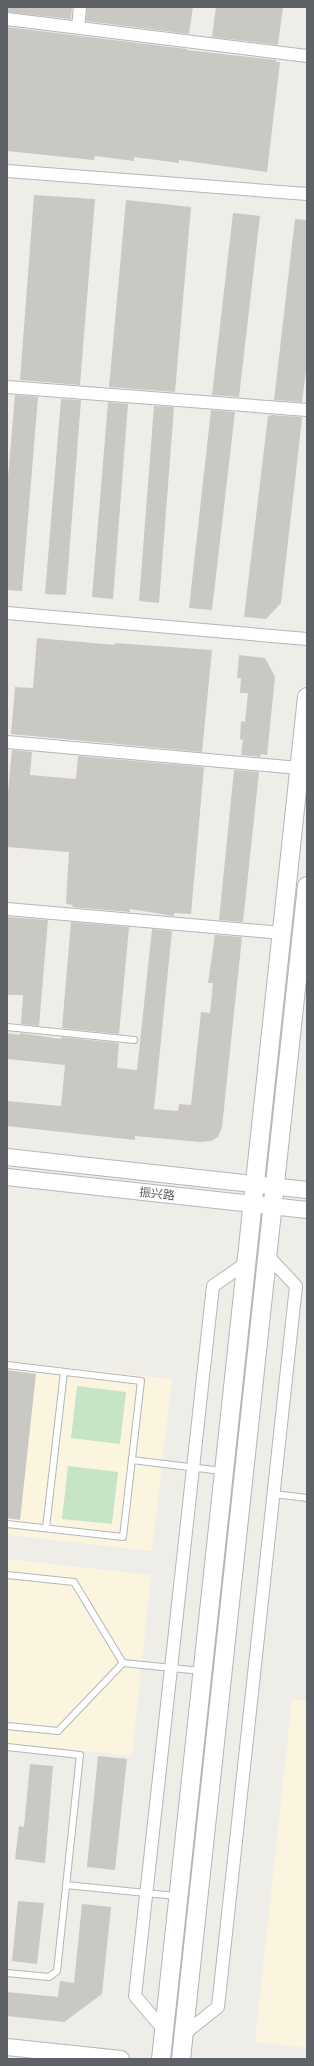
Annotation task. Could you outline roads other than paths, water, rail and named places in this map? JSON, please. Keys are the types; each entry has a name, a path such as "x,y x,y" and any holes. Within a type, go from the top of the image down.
{"main road":[{"path":"161,2059 307,697"},
{"path":"181,2059 307,886"}],"street":[{"path":"78,27 80,7"},
{"path":"7,19 307,56"},
{"path":"7,170 307,194"},
{"path":"7,387 307,410"},
{"path":"7,613 307,639"},
{"path":"7,742 299,768"},
{"path":"7,909 282,934"},
{"name":"振兴路","path":"7,1156 307,1190"},
{"name":"振兴路","path":"7,1177 307,1210"},
{"path":"184,2034 218,2007 274,1494 296,1286 267,1255"},
{"path":"164,2030 135,1996 146,1893 213,1286 246,1263"},
{"path":"7,2047 122,2059"}],"lane":[{"path":"7,1027 134,1040"},
{"path":"7,1365 141,1381 123,1537 7,1524"},
{"path":"46,1528 64,1372"},
{"path":"132,1460 224,1471"},
{"path":"274,1494 307,1498"},
{"path":"7,1575 74,1582 123,1663"},
{"path":"123,1663 202,1672"},
{"path":"7,1726 58,1731 123,1663"},
{"path":"7,1748 80,1755 57,1971 49,1977 7,1973"},
{"path":"66,1885 178,1897"}]}
